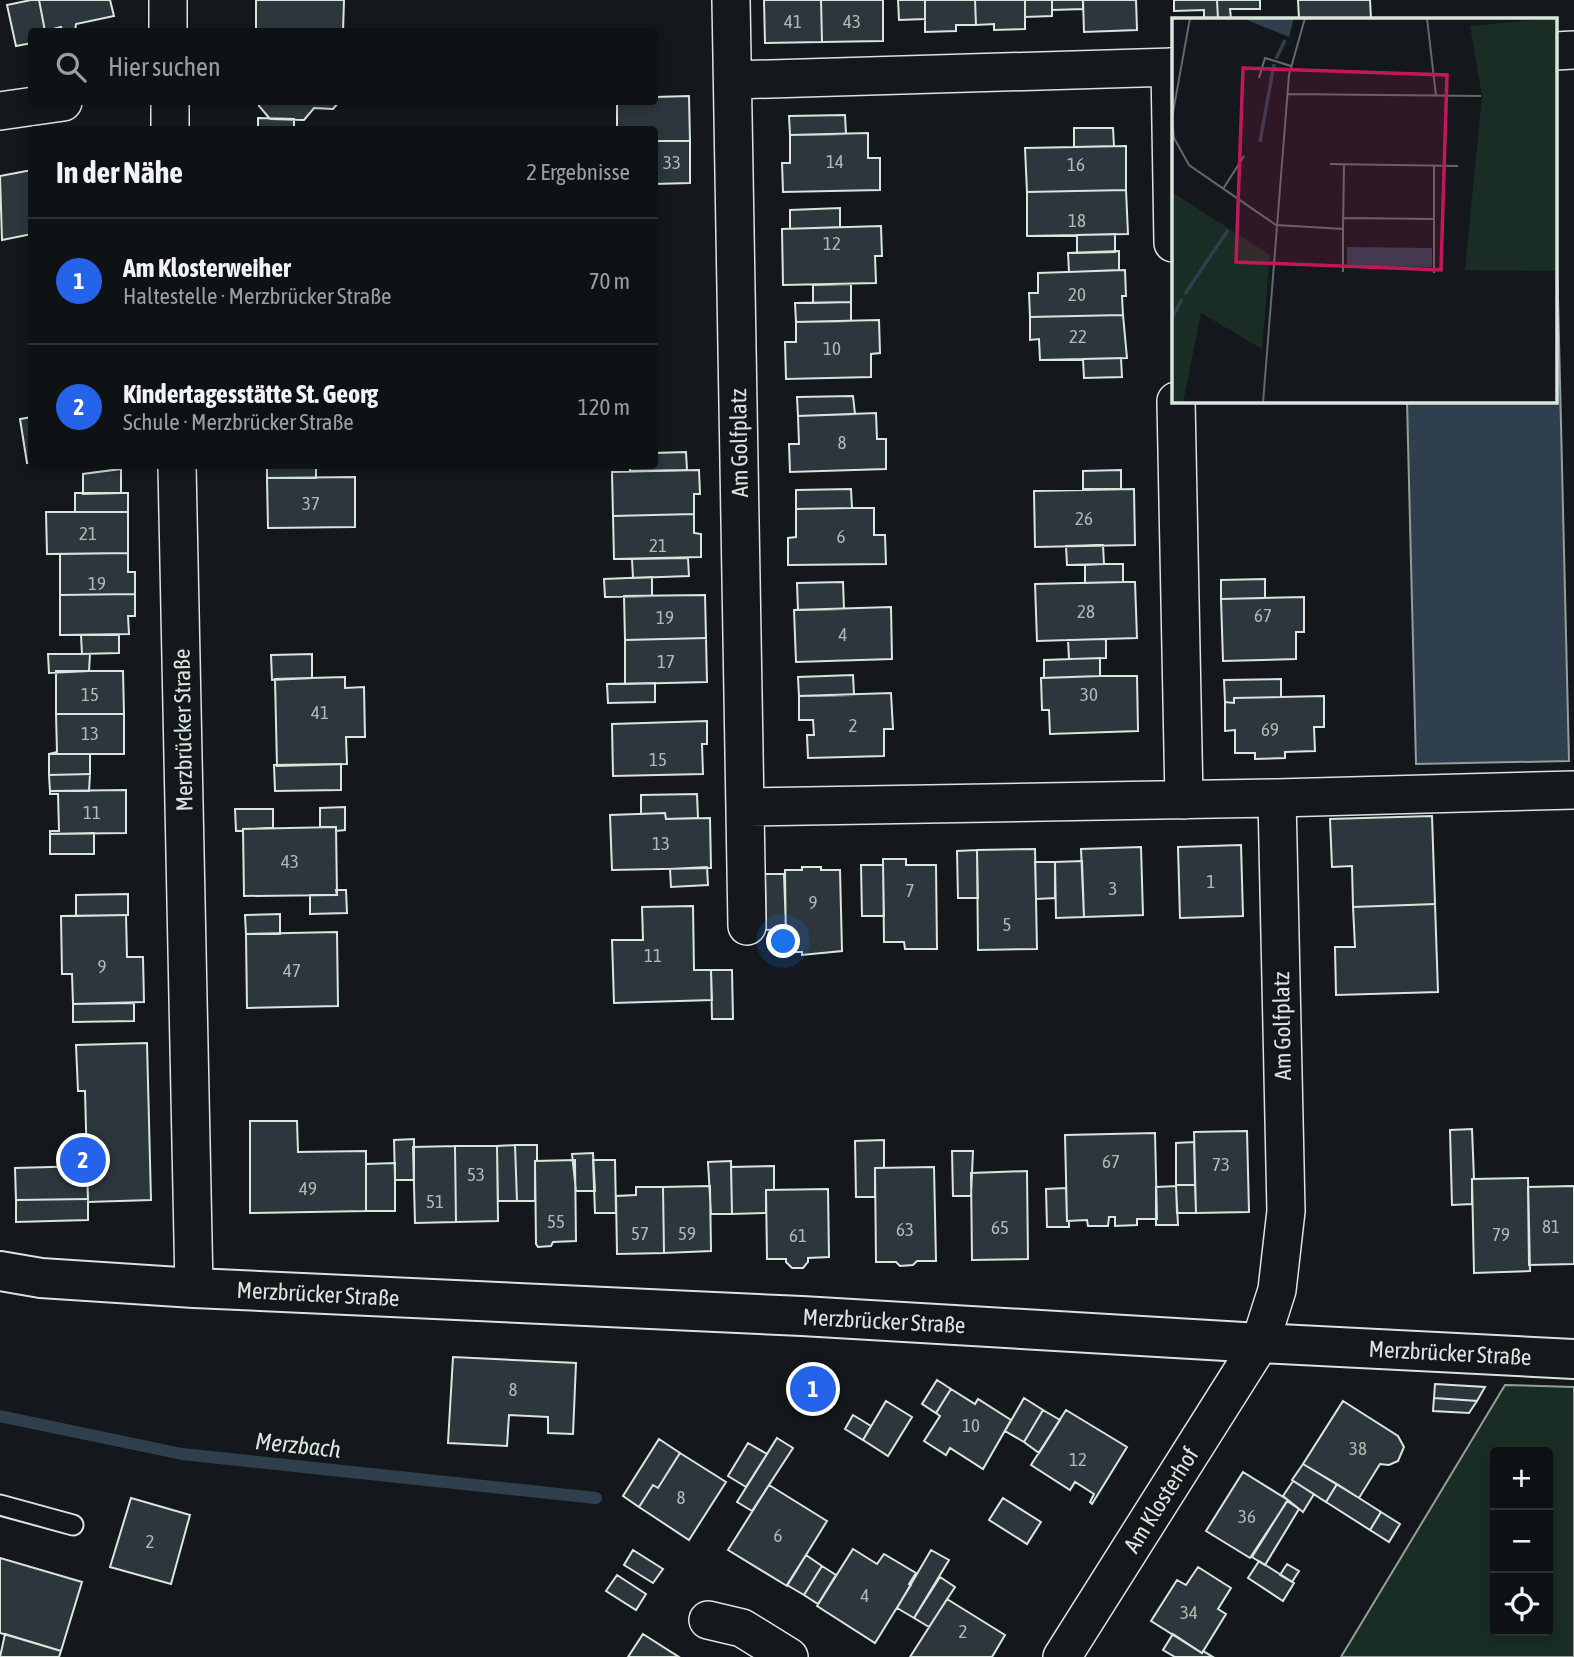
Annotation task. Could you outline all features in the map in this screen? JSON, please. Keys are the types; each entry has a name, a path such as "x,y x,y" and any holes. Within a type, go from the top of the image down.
{"street":[{"path":"167,0 168,28"},
{"name":"Am Golfplatz","path":"731,0 747,926"},
{"path":"1556,51 1574,50"},
{"path":"733,80 1172,67"},
{"path":"0,111 42,105"},
{"path":"170,105 170,126"},
{"path":"1176,402 1184,800"},
{"name":"Merzbrücker Straße","path":"177,469 194,1288"},
{"path":"746,807 1574,790"},
{"name":"Am Golfplatz","path":"1260,1343 1277,1290 1286,1211 1277,798"},
{"name":"Merzbrücker Straße","path":"0,1271 41,1278 194,1288 802,1315 1574,1359"},
{"name":"Am Klosterhof","path":"1062,1657 1260,1343"},
{"path":"708,1620 742,1628 789,1657"}],"lane":[{"path":"0,1505 74,1525"}],"green space":[{"path":"1505,1385 1574,1387 1574,1657 1341,1657"}],"water":[{"path":"1556,214 1569,761 1416,764 1407,402 1556,402"}],"building":[{"path":"39,0 44,28 28,28 28,44 16,46 7,5"},
{"path":"39,0 110,0 114,16 76,24 76,28 44,28"},
{"path":"256,0 344,0 343,28 256,28"},
{"path":"764,0 821,0 822,42 765,43"},
{"path":"821,0 883,0 883,41 822,42"},
{"path":"898,0 925,0 925,19 899,20"},
{"path":"925,0 975,0 976,25 956,25 956,31 925,32"},
{"path":"975,0 1025,0 1025,29 994,30 994,24 976,25"},
{"path":"1025,0 1052,0 1052,16 1025,17"},
{"path":"1052,0 1083,0 1083,9 1052,10"},
{"path":"1083,0 1136,0 1137,30 1084,32"},
{"path":"1174,0 1217,0 1218,18 1204,18 1204,10 1174,11"},
{"path":"1217,0 1260,0 1260,9 1230,9 1231,18 1218,18"},
{"path":"1298,0 1370,0 1371,18 1299,18"},
{"path":"689,96 690,141 658,141 658,126 617,126 617,105 658,105 658,97"},
{"path":"336,105 333,109 314,108 304,120 270,119 259,106"},
{"path":"845,115 846,134 790,135 789,116"},
{"path":"258,118 294,119 294,126 258,126"},
{"path":"1074,128 1113,128 1114,146 1074,147"},
{"path":"868,133 868,158 880,158 880,190 783,192 782,163 790,163 790,135"},
{"path":"658,141 690,141 690,183 658,184"},
{"path":"1126,146 1126,190 1027,192 1025,148"},
{"path":"28,171 28,235 2,240 0,176"},
{"path":"1126,190 1128,234 1027,236 1027,192"},
{"path":"840,208 840,227 790,229 790,210"},
{"path":"881,226 882,256 875,256 876,283 783,285 782,229"},
{"path":"1115,234 1115,252 1077,253 1077,235"},
{"path":"1119,251 1119,270 1069,272 1068,253"},
{"path":"1125,270 1126,296 1122,296 1123,315 1030,317 1029,293 1038,293 1038,273"},
{"path":"851,284 851,302 813,303 813,285"},
{"path":"851,302 851,321 796,322 795,303"},
{"path":"1123,315 1127,358 1040,360 1039,339 1030,340 1030,317"},
{"path":"879,320 880,353 871,354 871,377 786,379 785,342 796,342 796,322"},
{"path":"1121,358 1122,377 1084,378 1083,359"},
{"path":"853,396 855,414 798,416 797,397"},
{"path":"876,413 877,439 886,439 886,469 790,472 789,444 799,444 798,416"},
{"path":"28,418 27,463 20,419"},
{"path":"686,452 687,470 630,471 658,469 658,453"},
{"path":"121,469 121,493 83,494 83,474"},
{"path":"267,469 316,469 316,478 267,478"},
{"path":"699,470 700,494 694,494 694,514 613,516 612,472"},
{"path":"1121,470 1121,489 1083,489 1083,471"},
{"path":"355,477 355,527 268,528 267,478"},
{"path":"851,489 852,508 796,509 796,490"},
{"path":"1134,489 1135,545 1035,547 1034,491"},
{"path":"75,493 128,493 128,512 75,512"},
{"path":"874,508 874,535 885,535 886,564 788,565 788,538 796,537 796,509"},
{"path":"46,512 128,512 128,553 47,554"},
{"path":"694,514 694,533 701,534 701,557 614,559 613,516"},
{"path":"1103,545 1104,564 1067,565 1066,546"},
{"path":"128,553 128,572 135,572 135,594 60,595 60,554"},
{"path":"688,558 689,576 633,578 632,559"},
{"path":"1123,564 1123,582 1085,583 1085,565"},
{"path":"652,577 652,596 605,597 604,579"},
{"path":"1265,579 1265,598 1221,599 1221,580"},
{"path":"843,582 844,609 798,610 797,583"},
{"path":"1135,582 1137,638 1037,641 1035,584"},
{"path":"135,594 135,616 128,616 129,634 60,635 60,595"},
{"path":"705,595 706,638 625,640 624,596"},
{"path":"1304,597 1304,632 1296,632 1296,659 1223,661 1221,599"},
{"path":"891,607 892,659 796,662 794,610"},
{"path":"81,635 119,635 119,653 82,654"},
{"path":"706,638 707,682 625,684 625,640"},
{"path":"1106,639 1106,658 1069,659 1068,640"},
{"path":"48,654 90,654 89,671 49,673"},
{"path":"312,654 312,678 272,680 271,655"},
{"path":"1100,658 1100,676 1044,678 1044,660"},
{"path":"56,671 123,671 124,714 56,714"},
{"path":"853,675 854,695 799,696 798,677"},
{"path":"1137,676 1138,731 1050,734 1049,710 1042,710 1041,678"},
{"path":"345,677 345,688 364,687 365,737 346,737 347,764 277,766 275,679"},
{"path":"1281,679 1281,697 1234,698 1234,703 1225,702 1224,680"},
{"path":"655,683 655,702 608,703 607,684"},
{"path":"891,693 893,729 884,729 884,756 808,758 807,735 814,735 813,720 799,720 799,696"},
{"path":"1324,696 1324,727 1314,727 1315,751 1285,752 1285,758 1255,759 1255,753 1235,753 1235,730 1225,731 1225,702 1234,703 1234,698"},
{"path":"56,714 124,714 124,754 49,754 57,752"},
{"path":"707,721 707,744 702,744 703,774 613,776 612,724"},
{"path":"49,754 90,754 90,774 49,775"},
{"path":"341,764 341,790 275,791 274,765"},
{"path":"90,774 89,791 50,791 49,775"},
{"path":"126,790 126,833 50,834 50,831 59,831 58,794 50,794 50,791"},
{"path":"697,794 698,818 666,819 665,813 641,814 641,795"},
{"path":"345,807 345,830 320,827 320,808"},
{"path":"235,809 273,809 273,828 236,831"},
{"path":"665,813 666,819 710,818 711,868 612,870 610,815"},
{"path":"1432,816 1435,904 1353,907 1352,866 1332,867 1330,819"},
{"path":"336,827 337,895 244,896 243,829"},
{"path":"94,833 94,854 50,854 50,834"},
{"path":"1241,845 1243,916 1180,918 1178,847"},
{"path":"1141,847 1143,915 1084,917 1081,849"},
{"path":"1035,849 1037,949 978,950 977,850"},
{"path":"977,850 978,898 958,898 957,851"},
{"path":"883,859 906,859 906,865 936,865 937,949 905,949 904,942 884,942"},
{"path":"1082,861 1084,917 1056,918 1055,862"},
{"path":"1035,862 1055,862 1055,898 1036,899"},
{"path":"861,865 883,865 884,916 862,916"},
{"path":"707,867 708,885 671,887 670,869"},
{"path":"802,867 840,870 842,951 802,955 802,952 786,952 785,870 802,870"},
{"path":"765,874 784,874 786,929 766,930"},
{"path":"336,890 346,890 347,913 310,914 310,895 337,895"},
{"path":"128,894 128,915 76,916 76,895"},
{"path":"1435,904 1438,992 1336,995 1335,947 1355,947 1353,907"},
{"path":"693,906 694,970 711,970 712,1000 614,1003 612,940 643,940 642,907"},
{"path":"280,914 280,934 246,934 245,915"},
{"path":"126,915 127,957 143,957 144,1002 73,1004 72,974 62,974 61,916"},
{"path":"337,932 338,1006 247,1008 246,934"},
{"path":"711,970 732,970 733,1019 712,1019"},
{"path":"134,1003 134,1021 73,1022 73,1004"},
{"path":"147,1043 151,1200 88,1202 85,1091 78,1091 76,1045"},
{"path":"250,1121 297,1121 298,1152 366,1151 366,1211 250,1213"},
{"path":"1472,1129 1472,1204 1452,1205 1450,1130"},
{"path":"1247,1131 1249,1212 1196,1213 1194,1132"},
{"path":"1155,1133 1157,1219 1137,1219 1137,1225 1115,1226 1115,1217 1109,1217 1108,1226 1088,1226 1087,1220 1067,1221 1065,1135"},
{"path":"414,1139 414,1180 395,1180 394,1140"},
{"path":"884,1140 884,1168 875,1168 875,1197 856,1197 855,1141"},
{"path":"1194,1142 1195,1185 1176,1185 1176,1143"},
{"path":"515,1145 517,1201 498,1201 497,1146"},
{"path":"515,1145 537,1145 535,1201 517,1201"},
{"path":"455,1146 497,1146 498,1221 456,1222"},
{"path":"455,1146 456,1222 415,1223 413,1147"},
{"path":"952,1151 973,1151 971,1196 953,1196"},
{"path":"593,1153 595,1191 576,1191 572,1154"},
{"path":"575,1160 576,1241 553,1242 551,1246 538,1247 535,1161"},
{"path":"593,1160 615,1160 616,1213 595,1213"},
{"path":"731,1161 732,1214 711,1214 708,1162"},
{"path":"395,1163 395,1211 366,1211 366,1164"},
{"path":"87,1166 88,1199 16,1200 15,1168"},
{"path":"774,1166 774,1190 766,1190 766,1213 732,1214 731,1167"},
{"path":"934,1167 936,1261 917,1261 913,1265 900,1266 896,1262 876,1262 875,1168"},
{"path":"1027,1171 1028,1259 972,1260 971,1173"},
{"path":"1528,1178 1530,1271 1474,1273 1472,1179"},
{"path":"1176,1185 1195,1185 1196,1213 1177,1213"},
{"path":"710,1186 711,1251 664,1253 663,1187"},
{"path":"1176,1186 1178,1225 1156,1225 1156,1187"},
{"path":"1574,1186 1574,1264 1529,1265 1528,1187"},
{"path":"636,1187 663,1187 664,1253 617,1254 616,1196 636,1195"},
{"path":"1066,1188 1069,1227 1047,1227 1046,1189"},
{"path":"828,1189 829,1257 808,1258 803,1268 792,1268 786,1259 767,1259 766,1190"},
{"path":"88,1199 88,1220 16,1222 16,1200"},
{"path":"453,1357 576,1363 573,1434 548,1433 548,1417 509,1415 507,1446 448,1443"},
{"path":"937,1380 951,1389 936,1413 922,1404"},
{"path":"1435,1384 1485,1387 1477,1401 1434,1398"},
{"path":"951,1389 975,1404 978,1399 1011,1420 983,1469 950,1448 946,1455 924,1441 940,1416 936,1413"},
{"path":"1024,1398 1043,1410 1024,1442 1005,1431"},
{"path":"1434,1398 1477,1401 1469,1413 1433,1411"},
{"path":"886,1401 912,1417 888,1456 863,1440"},
{"path":"1343,1401 1398,1436 1404,1447 1398,1461 1389,1465 1380,1464 1359,1498 1303,1464"},
{"path":"1043,1410 1060,1420 1039,1453 1024,1442"},
{"path":"1066,1410 1127,1447 1092,1504 1090,1502 1094,1494 1075,1482 1070,1490 1031,1465"},
{"path":"853,1415 871,1426 863,1440 845,1429"},
{"path":"777,1438 793,1448 752,1511 737,1502"},
{"path":"659,1439 680,1453 658,1488 653,1485 639,1507 623,1496"},
{"path":"748,1443 767,1454 746,1487 728,1476"},
{"path":"680,1453 726,1482 689,1540 639,1507 653,1485 658,1488"},
{"path":"1303,1464 1337,1484 1326,1502 1292,1480"},
{"path":"1243,1472 1288,1500 1250,1558 1206,1531"},
{"path":"1293,1481 1314,1494 1303,1512 1283,1496"},
{"path":"1337,1484 1381,1512 1370,1530 1326,1502"},
{"path":"769,1485 827,1521 787,1586 728,1550"},
{"path":"131,1498 190,1515 171,1584 110,1567"},
{"path":"1003,1498 1041,1522 1027,1544 989,1520"},
{"path":"1287,1501 1299,1509 1265,1565 1252,1557"},
{"path":"1381,1512 1400,1524 1389,1542 1370,1530"},
{"path":"853,1549 877,1564 884,1554 916,1573 875,1643 817,1606"},
{"path":"633,1550 663,1569 653,1583 624,1565"},
{"path":"931,1550 949,1560 914,1618 897,1608"},
{"path":"806,1555 822,1566 804,1595 787,1585"},
{"path":"0,1558 82,1582 61,1651 0,1633"},
{"path":"1259,1561 1294,1583 1283,1601 1248,1578"},
{"path":"1287,1564 1299,1571 1292,1582 1280,1575"},
{"path":"822,1566 836,1575 818,1604 804,1595"},
{"path":"1198,1567 1231,1588 1218,1609 1226,1614 1202,1653 1151,1621 1177,1580 1186,1585"},
{"path":"617,1575 646,1594 636,1610 606,1591"},
{"path":"940,1577 955,1587 929,1627 914,1618"},
{"path":"947,1599 1005,1635 992,1657 910,1657"},
{"path":"5,1634 61,1651 59,1657 0,1657"},
{"path":"643,1634 679,1657 628,1657"},
{"path":"1173,1634 1213,1657 1175,1657 1163,1650"}],"waterway":[{"name":"Merzbach","path":"0,1416 182,1454 596,1498"}],"place":[{"name":"Kindertagesstätte St. Georg","path":"83,1160"},
{"name":"Am Klosterweiher","path":"813,1389"}]}
